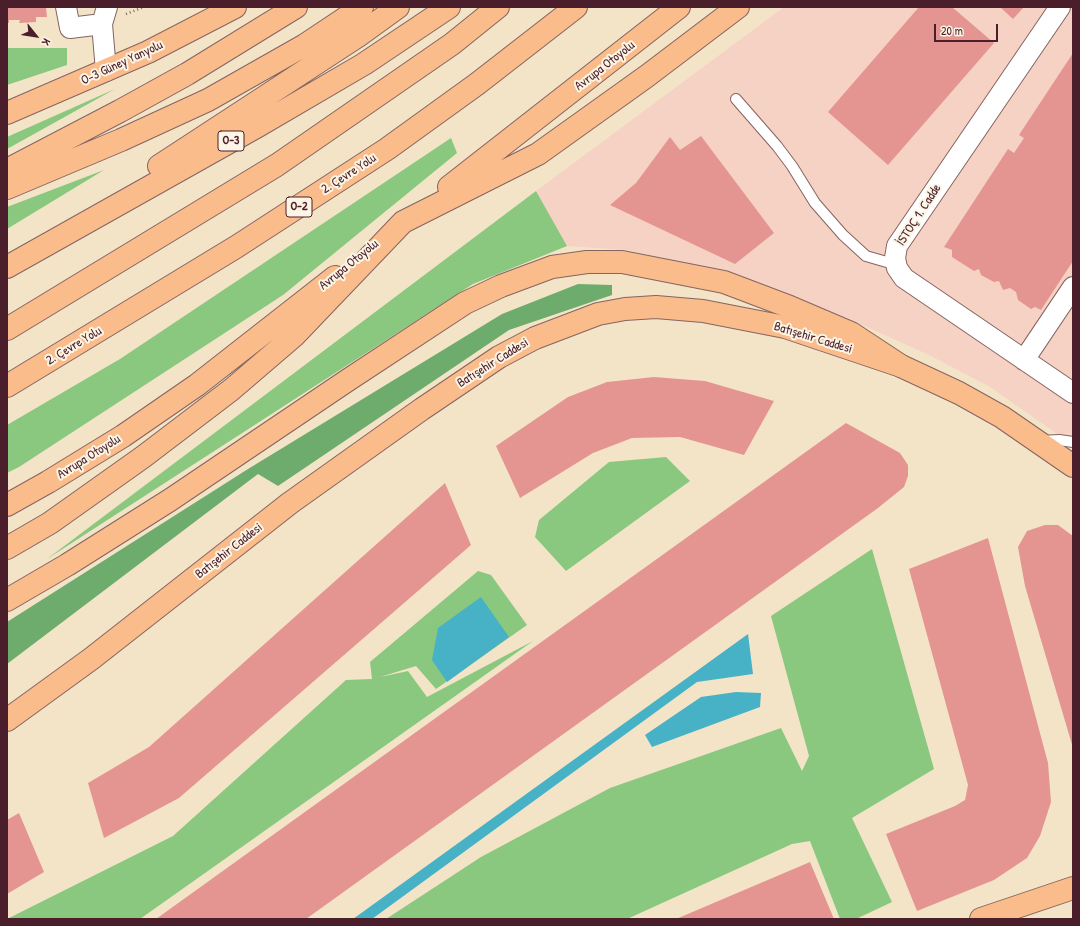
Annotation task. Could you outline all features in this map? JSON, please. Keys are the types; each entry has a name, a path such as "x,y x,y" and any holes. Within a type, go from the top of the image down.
{"main road":[{"name":"O-3 Güney Yanyolu","path":"7,113 148,52 235,7"},
{"path":"7,170 187,74 296,7"},
{"path":"7,188 121,140 208,100 305,45 362,7"},
{"path":"7,266 358,36 398,7"},
{"name":"O-3","path":"7,266 258,126 364,64 449,7"},
{"path":"7,329 277,165 445,48 498,7"},
{"name":"2. Çevre Yolu","path":"7,386 236,248 386,149 477,84 576,7"},
{"name":"Avrupa Otoyolu","path":"7,505 123,436 197,385 679,7"},
{"path":"7,548 50,523 142,457 231,390 294,336 403,222 538,154 647,76 738,7"},
{"path":"7,600 67,565 170,500 348,380 466,304 501,286 552,267 587,262 622,262 724,282 790,307 851,333 901,366"},
{"name":"Batışehir Caddesi","path":"7,720 97,654 296,499 499,357 541,335 598,314 625,309 656,307 703,311 785,327 901,366 959,393 1002,417 1073,466"},
{"path":"981,919 1073,888"}],"street":[{"path":"66,7 70,28 105,16 106,71"},
{"name":"İSTOÇ 1. Cadde","path":"1060,7 897,246 895,258 904,278 1073,393"},
{"path":"1024,360 1073,287"}],"lane":[{"path":"736,99 777,146 792,166 815,204 843,234 866,256 897,265"},
{"path":"1037,442 1058,440 1073,442"}],"shaded area":[{"path":"784,7 1073,7 1073,445 990,387 929,355 847,318 725,272 626,250 567,246 536,191"}],"green space":[{"path":"7,48 67,48 67,65 7,85"},
{"path":"115,89 7,149 7,137"},
{"path":"451,138 457,153 283,295 19,467 7,473 7,425 120,359"},
{"path":"104,170 7,229 7,207"},
{"path":"536,191 567,246 473,284 47,559"},
{"path":"578,284 612,285 612,295 509,330 278,486 258,474 7,664 7,622 248,469 502,314"},
{"path":"666,457 690,481 566,571 535,537 539,520 609,462"},
{"path":"872,549 934,769 852,818 892,902 856,919 840,919 810,841 792,844 627,919 386,919 481,857 610,788 781,728 802,771 809,756 771,616"},
{"path":"478,571 491,575 527,625 436,689 416,666 380,677 408,671 427,697 533,641 140,919 7,919 173,836 346,680 372,679 370,662"}],"water":[{"path":"481,597 509,637 447,682 432,660 438,628"},
{"path":"748,634 753,674 697,682 372,919 353,919"},
{"path":"736,692 761,693 760,707 652,747 645,735 701,697"}],"building":[{"path":"7,7 46,7 47,17 36,17 36,22 19,23 20,20 9,20 9,23 7,23"},
{"path":"919,7 952,7 994,43 888,165 828,112"},
{"path":"1000,7 1024,7 1013,19"},
{"path":"1073,53 1073,261 1041,310 1035,307 1031,309 1018,300 1016,292 1010,288 1003,290 999,281 994,282 981,275 979,269 974,271 952,257 952,250 944,247 1008,149 1014,153 1024,138 1019,135"},
{"path":"701,136 774,233 735,264 610,205 636,183 670,137 680,150"},
{"path":"654,377 705,381 774,401 744,455 680,437 632,438 593,453 520,498 496,446 568,397 607,382"},
{"path":"846,423 900,453 908,465 908,476 904,487 878,508 306,919 156,919"},
{"path":"445,483 471,545 179,798 104,838 88,783 149,747"},
{"path":"1045,525 1058,525 1073,536 1073,748 1025,586 1018,547 1027,531"},
{"path":"988,538 1048,763 1051,802 1040,836 1027,858 994,880 917,911 886,834 955,806 965,800 968,785 909,569"},
{"path":"19,813 44,872 7,894 7,820"},
{"path":"810,862 834,919 676,919"}]}
